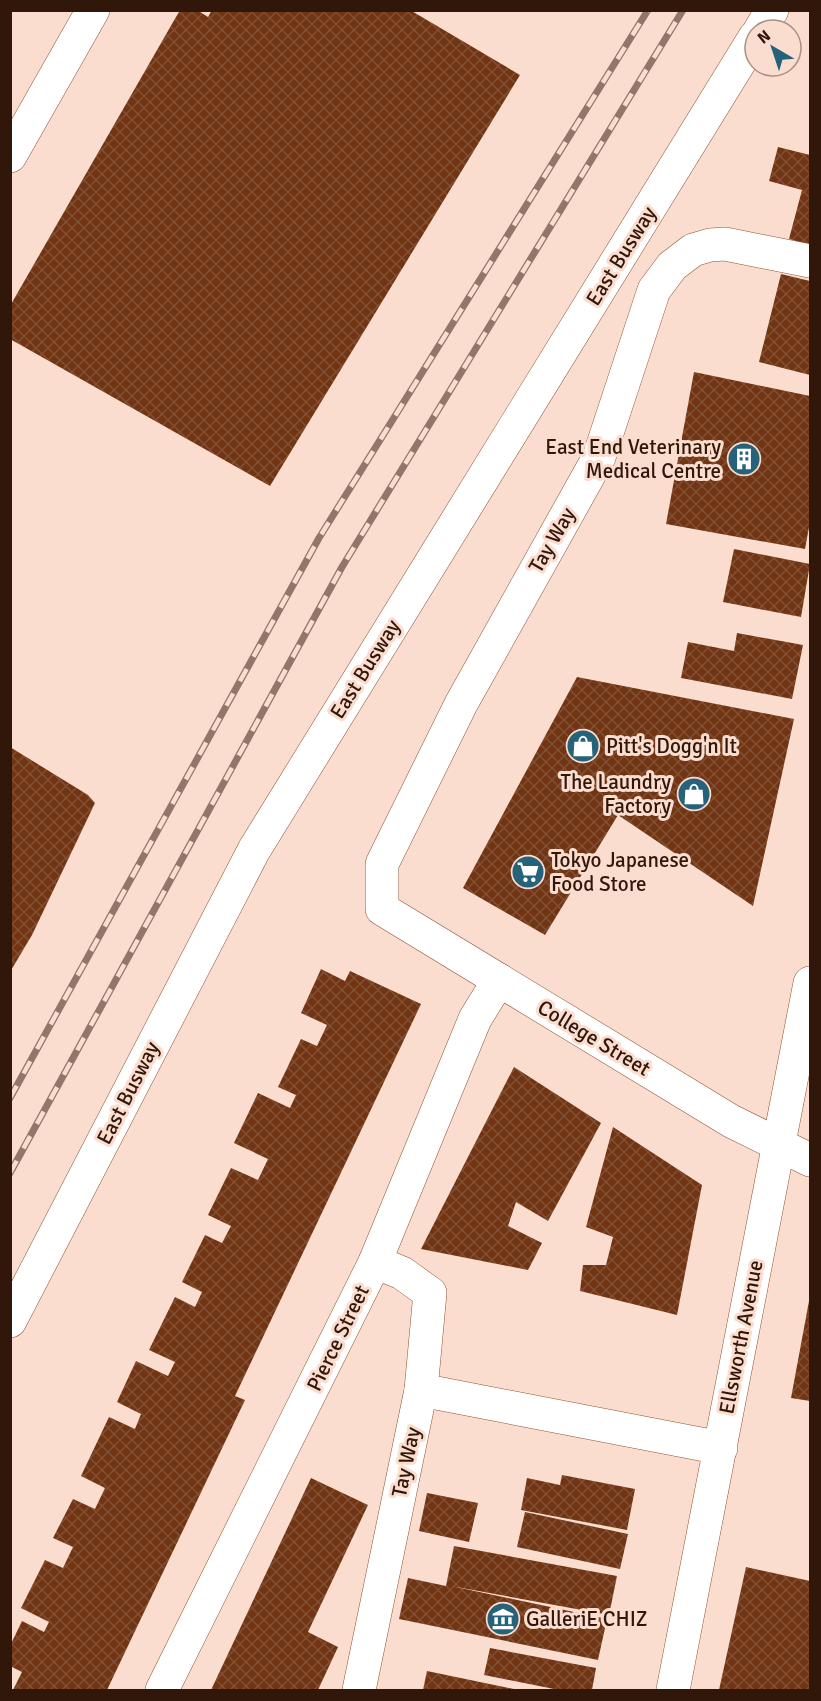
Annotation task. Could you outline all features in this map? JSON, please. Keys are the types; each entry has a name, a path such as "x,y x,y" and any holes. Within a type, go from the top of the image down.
{"street":[{"path":"10,156 93,10"},
{"name":"East Busway","path":"10,1321 254,850 743,56"},
{"name":"Tay Way","path":"382,909 382,864 461,704 599,457 654,290 672,266 693,250 710,245 725,244 810,261"},
{"name":"College Street","path":"382,909 731,1121 810,1160"},
{"name":"Pierce Street","path":"162,1690 375,1262 475,1019 499,980"},
{"name":"Ellsworth Avenue","path":"673,1690 810,983"},
{"name":"Tay Way","path":"359,1690 421,1390 430,1293 402,1273 375,1262"},
{"path":"421,1390 721,1448"}],"building":[{"path":"180,10 197,10 208,17 212,10 410,10 520,75 270,486 10,339 10,306"},
{"path":"778,147 810,155 810,245 789,239 802,190 769,181"},
{"path":"781,274 810,281 810,375 759,362"},
{"name":"East End Veterinary Medical Centre","path":"694,372 810,396 810,522 805,549 666,524"},
{"path":"734,549 810,564 801,617 723,602"},
{"path":"737,633 803,645 792,699 681,678 688,642 734,651"},
{"path":"577,677 794,719 753,906 618,815 545,935 463,888"},
{"path":"10,747 88,795 95,803 32,935 10,972"},
{"path":"321,969 345,981 350,971 421,1004 235,1396 245,1400 107,1690 13,1690 22,1672 10,1666 10,1646 22,1621 44,1632 49,1622 21,1608 45,1560 63,1568 73,1547 53,1538 73,1499 95,1509 105,1488 81,1476 109,1417 135,1429 141,1414 117,1402 136,1361 168,1376 175,1362 149,1350 175,1297 195,1307 202,1292 182,1282 205,1235 222,1243 231,1226 208,1215 231,1168 258,1180 268,1159 234,1143 258,1093 290,1108 296,1095 278,1087 301,1039 317,1046 327,1025 301,1013"},
{"path":"514,1067 601,1123 548,1221 516,1202 508,1226 542,1243 528,1270 421,1249"},
{"path":"613,1127 702,1185 677,1315 580,1291 583,1265 606,1265 613,1237 586,1227"},
{"path":"810,1301 810,1401 791,1398"},
{"path":"562,1475 635,1489 627,1530 521,1510 527,1478 560,1485"},
{"path":"311,1478 368,1505 308,1632 338,1647 318,1690 211,1690"},
{"path":"427,1493 478,1503 469,1542 419,1531"},
{"path":"525,1512 628,1534 620,1569 517,1547"},
{"path":"454,1546 617,1576 609,1615 451,1586 607,1619 598,1660 399,1619 408,1578 446,1586"},
{"path":"746,1567 810,1581 810,1690 719,1690"},
{"path":"490,1648 596,1668 592,1690 559,1690 484,1675"},
{"path":"427,1671 514,1689 514,1690 423,1690"}],"railway":[{"path":"10,1098 319,538 648,10"},
{"path":"10,1173 342,567 683,10"}],"place":[{"name":"East End Veterinary Medical Centre","path":"744,459"},
{"name":"Pitt's Dogg'n It","path":"583,746"},
{"name":"The Laundry Factory","path":"694,794"},
{"name":"Tokyo Japanese Food Store","path":"528,872"},
{"name":"GalleriE CHIZ","path":"503,1619"}]}
